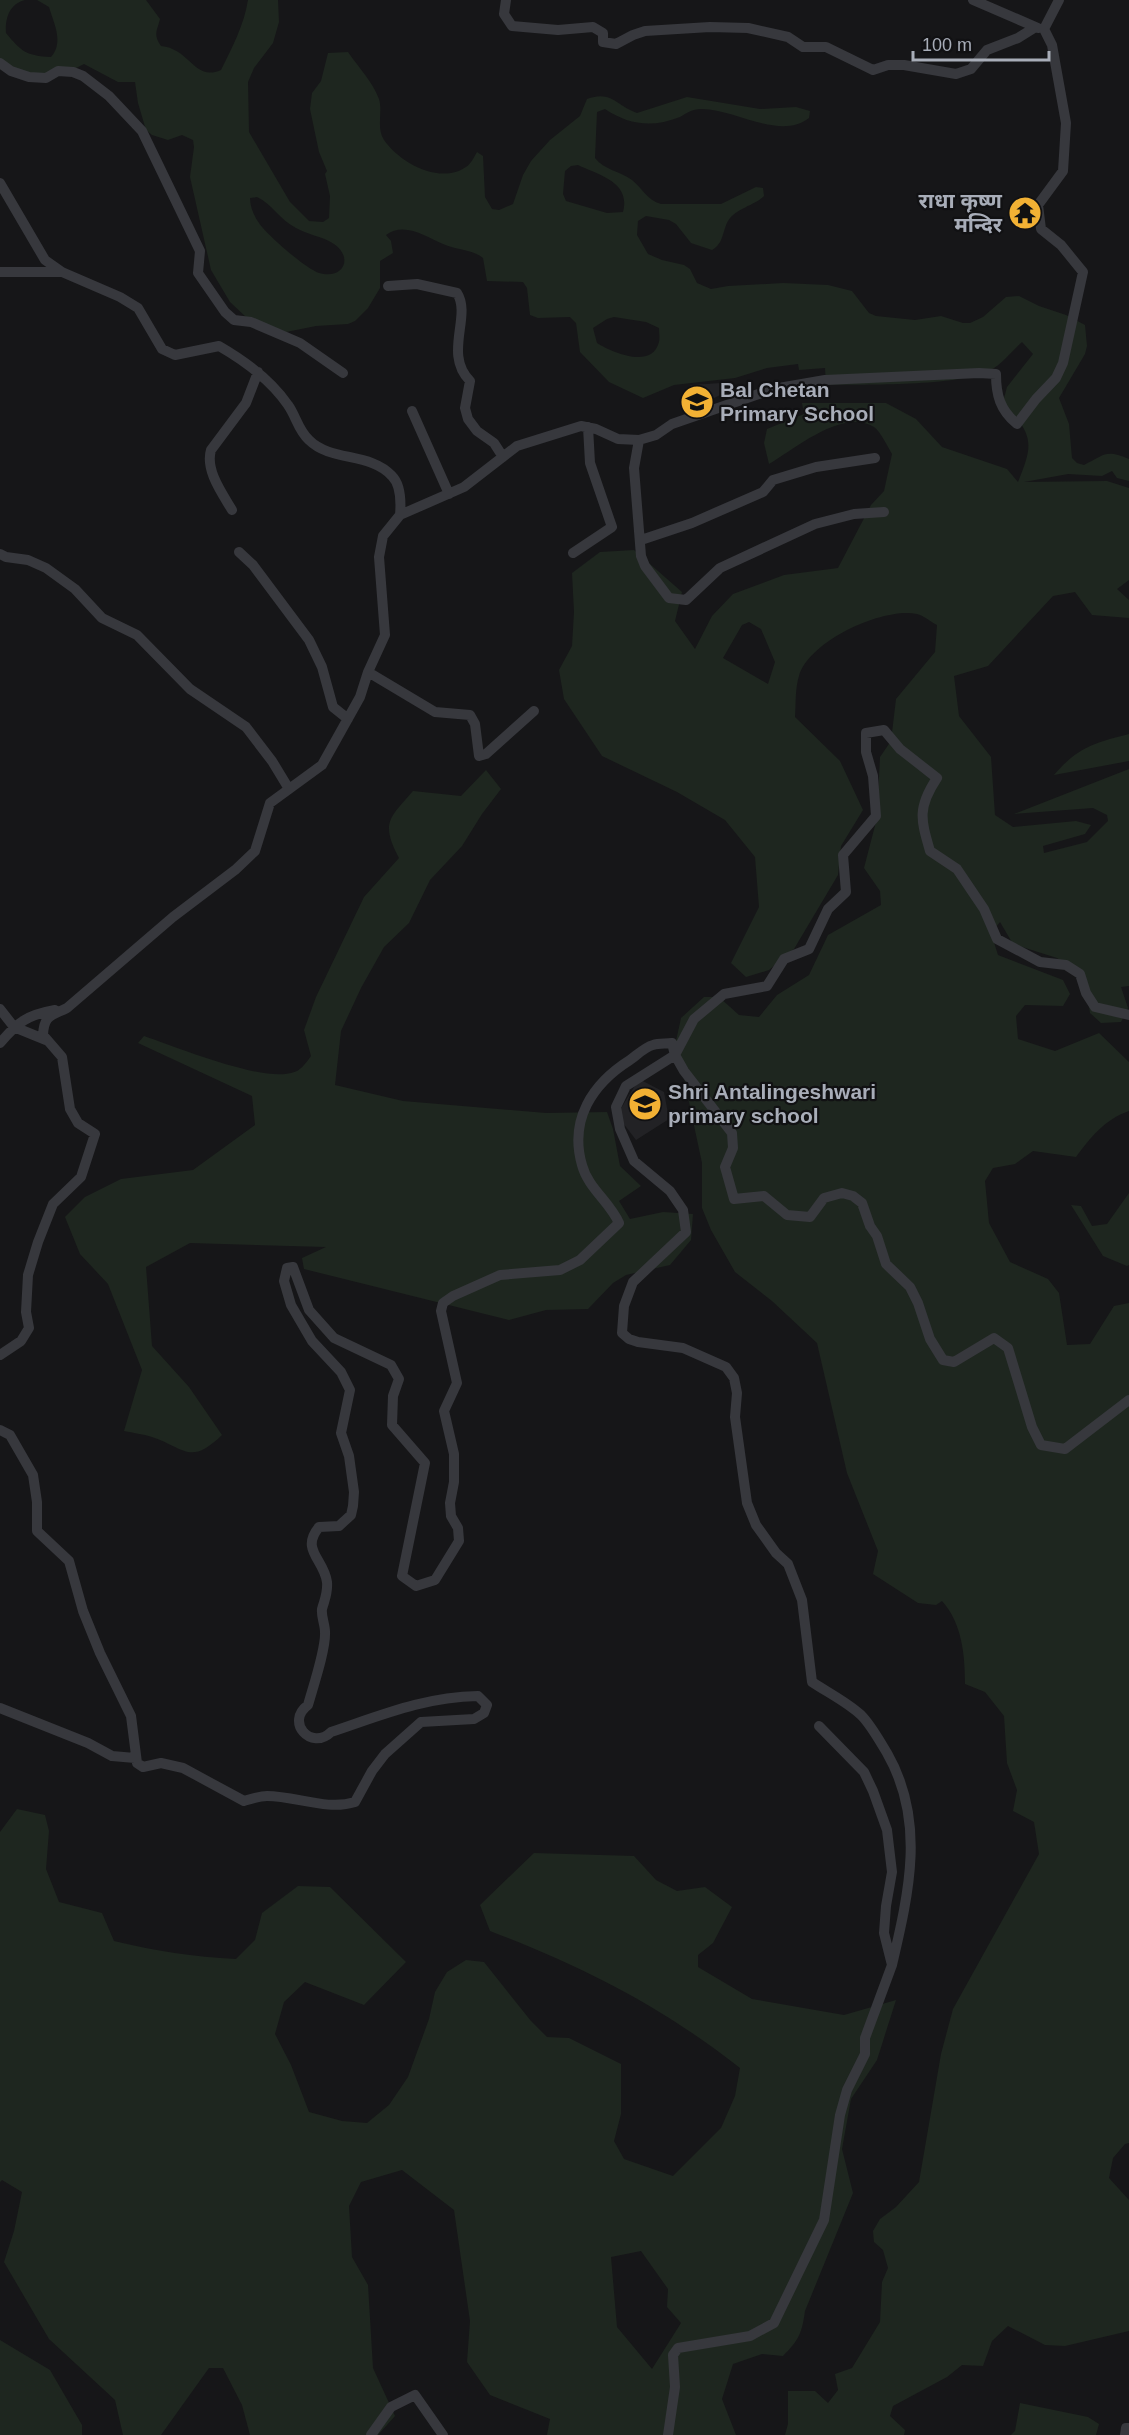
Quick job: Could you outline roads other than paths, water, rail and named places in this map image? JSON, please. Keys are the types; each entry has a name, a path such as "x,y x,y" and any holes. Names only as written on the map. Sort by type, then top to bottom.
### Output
{"street":[{"path":"506,0 504,14 512,26 558,30 593,27 603,33 603,42 615,44 645,31 710,27 748,28 788,37 803,47 826,47 873,70 888,65 904,65 956,74 971,69 987,50 1039,28 1059,0"},
{"path":"0,1355 21,1341 29,1328 26,1312 28,1275 38,1242 53,1204 81,1177 95,1134 78,1123 70,1109 62,1057 43,1035 47,1017 67,1008 172,916 235,870 255,851 270,803 322,765 360,697 368,672 385,635 379,557 383,536 400,515 464,487 517,446 580,426 596,429 618,439 639,440 656,435 672,424 773,389 825,380 979,373 996,374 996,394 1006,415 1017,424 1056,378 1063,363 1083,272 1061,245 1041,229 1038,206 1063,171 1066,123 1052,45 1039,28 973,0"},
{"path":"0,63 11,71 29,77 46,78 58,71 73,72 109,96 142,131 200,251 198,273 225,312 234,320 251,322 300,343 343,373"},
{"path":"0,183 45,260 62,272 120,297 138,308 162,349 175,355 219,346 258,372 287,403 298,427 310,441 330,453 366,461 389,473 395,479 399,491 400,515"},
{"path":"0,272 62,272"},
{"path":"388,286 417,284 457,293 461,307 459,363 461,372 470,381 465,408 468,419 477,431 494,443 503,457"},
{"path":"232,510 220,491 209,465 209,457 211,450 246,403 258,372"},
{"path":"412,411 449,494"},
{"path":"573,553 612,526 590,464 588,428"},
{"path":"639,440 634,468 634,494 641,540 640,556 669,598 686,600 720,568 815,524 854,514 884,512"},
{"path":"641,540 692,523 763,492 773,480 816,467 875,458"},
{"path":"239,552 254,565 309,640 322,667 333,707 348,719"},
{"path":"0,554 28,560 46,568 75,589 102,618 137,635 190,689 246,727 272,761 289,789"},
{"path":"368,672 435,712 470,715 475,724 479,756 486,754 534,711"},
{"path":"668,2435 675,2387 673,2355 678,2348 750,2336 765,2330 774,2323 824,2220 842,2106 847,2090 865,2054 865,2038 892,1965 907,1896 911,1831 899,1774 879,1739 861,1715 812,1682 802,1600 788,1564 776,1553 756,1525 747,1503 735,1417 737,1393 734,1378 726,1367 684,1348 639,1342 629,1339 622,1333 624,1306 633,1282 686,1232 682,1210 670,1191 634,1161 620,1129 616,1107 626,1086 675,1055 694,1019 724,994 767,986 784,959 809,949 828,909 846,892 843,855 876,816 873,776 866,752 866,733 884,730 900,749 937,778 928,791 921,820 930,851 957,869 984,909 997,939 1040,962 1066,965 1080,974 1086,993 1095,1007 1129,1015"},
{"path":"0,1043 14,1027 34,1013 67,1008"},
{"path":"0,1009 14,1027 46,1040"},
{"path":"0,1430 10,1435 33,1475 37,1502 37,1531 69,1561 83,1611 100,1653 131,1716 137,1763 143,1767 161,1763 183,1768 244,1801 265,1796 345,1805 355,1802 372,1771 385,1754 421,1722 474,1719 484,1713 487,1705 478,1696 450,1696 412,1704 331,1732 321,1738 310,1738 301,1730 298,1719 303,1708 308,1705 318,1670 325,1631 322,1609 328,1593 326,1575 310,1545 312,1535 319,1527 339,1526 351,1515 354,1492 349,1456 341,1433 350,1390 340,1372 312,1341 291,1305 284,1275 287,1268 293,1267 309,1310 334,1338 391,1365 396,1371 399,1379 393,1396 392,1425 425,1463 402,1576 416,1586 435,1580 459,1541 458,1528 452,1516 450,1503 454,1482 454,1454 444,1411 457,1383 441,1311 443,1303 453,1296 500,1275 560,1270 580,1260 619,1223 614,1210 594,1187 583,1168 578,1148 581,1118 591,1095 628,1060 652,1045 672,1043 675,1055 684,1071 732,1133 733,1148 724,1167 734,1198 764,1196 787,1215 810,1218 824,1198 842,1193 853,1196 862,1203 870,1226 877,1236 885,1264 910,1287 930,1339 943,1360 954,1362 994,1338 1008,1348 1032,1427 1041,1445 1065,1449 1129,1400"},
{"path":"0,1708 88,1743 112,1756 135,1758"},
{"path":"819,1726 864,1772 887,1830 892,1872 884,1933 892,1965"},
{"path":"371,2435 391,2407 415,2395 443,2435"},
{"path":"1125,2435 1126,2428 1129,2428"}],"place":[{"name":"राधा कृष्ण मन्दिर","path":"1025,213"},
{"name":"Bal Chetan Primary School","path":"697,402"},
{"name":"Shri Antalingeshwari primary school","path":"645,1104"}]}
